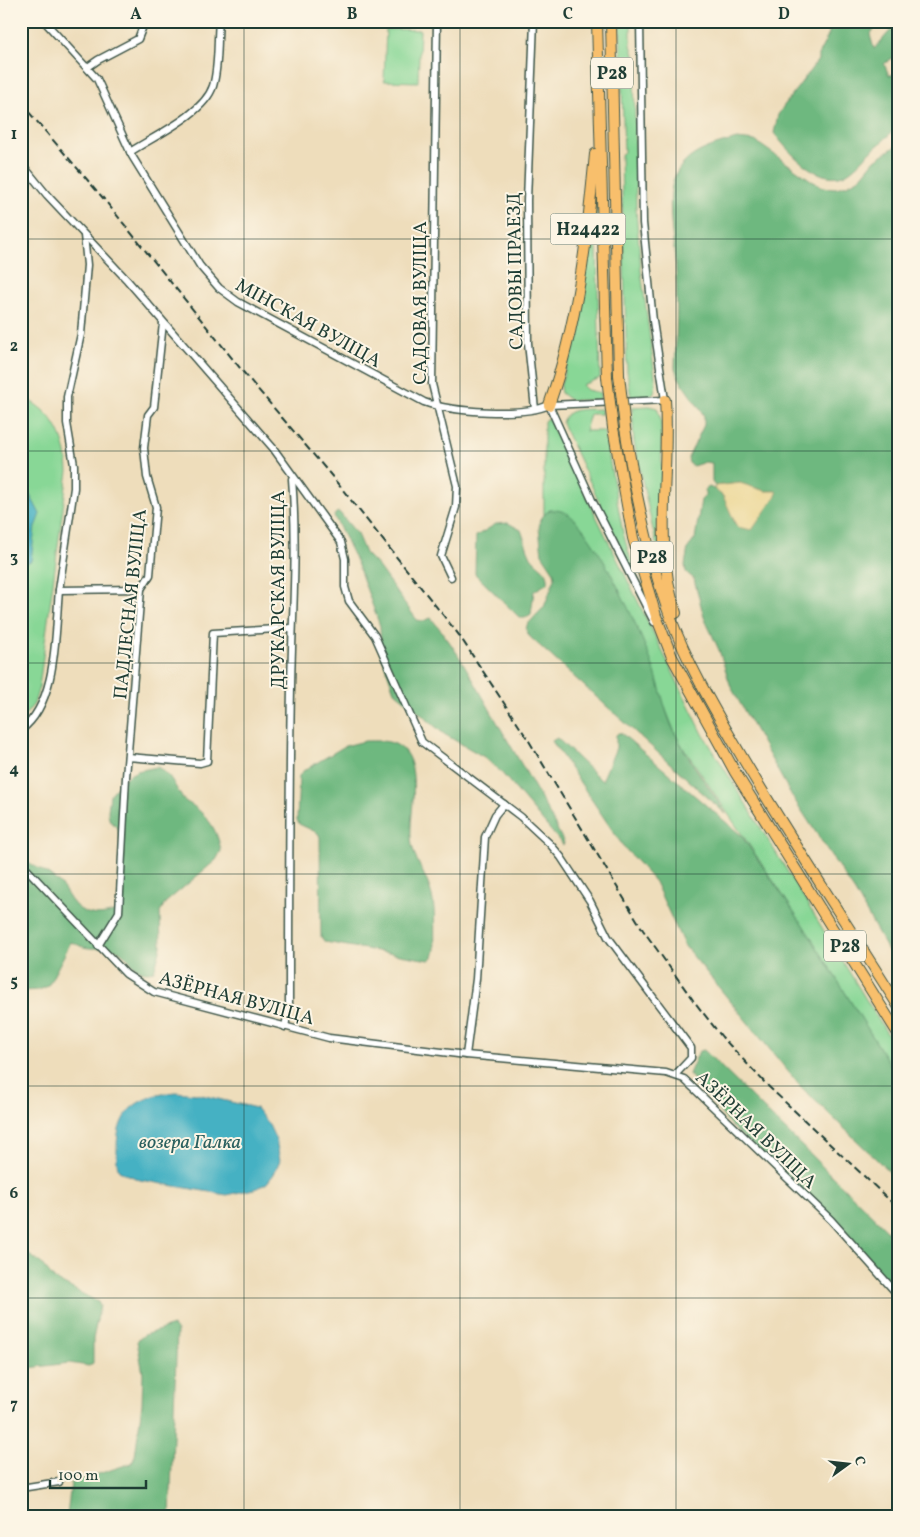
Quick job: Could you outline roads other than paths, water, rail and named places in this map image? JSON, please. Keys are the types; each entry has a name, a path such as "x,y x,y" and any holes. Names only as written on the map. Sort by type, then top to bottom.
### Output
{"highway":[{"name":"Р28","path":"597,21 598,116 607,377 613,428 633,538 656,616 672,657 735,772 899,1034"},
{"name":"Р28","path":"611,21 619,375 625,428 642,519 659,584 678,638 699,680 759,786 899,1007"},
{"name":"Н24422","path":"549,405 569,341 581,282 598,116"},
{"name":"Н24422","path":"665,400 666,450 663,525 668,579 674,606 699,680"}],"street":[{"name":"МІНСКАЯ ВУЛІЦА","path":"44,21 88,67 106,94 130,152 143,176 200,266 219,288 238,302 398,389 438,407 487,411 536,410 549,405 665,400"},
{"path":"88,67 138,39 145,21"},
{"path":"130,152 194,112 208,96 213,86 215,74 219,21"},
{"name":"САДОВАЯ ВУЛІЦА","path":"437,21 432,384 457,486 456,507 441,556 451,577"},
{"name":"САДОВЫ ПРАЕЗД","path":"534,21 527,200 528,343 536,410"},
{"name":"Н24422","path":"640,21 643,223 653,321 665,400"},
{"path":"21,164 26,187 25,196 21,202"},
{"name":"ДРУКАРСКАЯ ВУЛІЦА","path":"21,164 273,448 292,478 295,509 292,628 289,1006 285,1027"},
{"path":"21,730 32,723 38,712 49,680 59,590 74,488 74,465 67,422 67,396 81,334 87,265 84,235"},
{"name":"ПАДЛЕСНАЯ ВУЛІЦА","path":"98,946 119,912 128,757 141,589 150,575 156,507 147,477 144,448 148,415 154,408 163,323"},
{"path":"549,405 592,500 672,657"},
{"path":"292,478 341,542 345,559 345,587 349,602 376,636 422,742 536,830 561,857 590,902 608,937 691,1048 691,1058 675,1075"},
{"path":"59,590 141,589"},
{"path":"128,757 200,763 207,761 212,633 292,628"},
{"path":"466,1056 476,969 485,837 495,815 504,804"},
{"name":"АЗЁРНАЯ ВУЛІЦА","path":"21,863 66,908 98,946 126,974 154,992 329,1038 466,1056 675,1075 691,1085 733,1128 830,1220 899,1296"},
{"path":"21,1488 59,1482"}],"water":[{"path":"21,478 40,514 35,527 31,561 21,565 23,544 21,537"},
{"name":"возера Галка","path":"176,1092 197,1094 256,1108 269,1125 276,1140 280,1160 274,1174 267,1183 258,1188 227,1195 140,1180 119,1171 117,1165 118,1134 126,1114 133,1106 142,1101"}],"railway":[{"path":"21,103 103,198 244,373 330,474 459,635 529,741 643,930 722,1037 768,1086 899,1209"}]}
